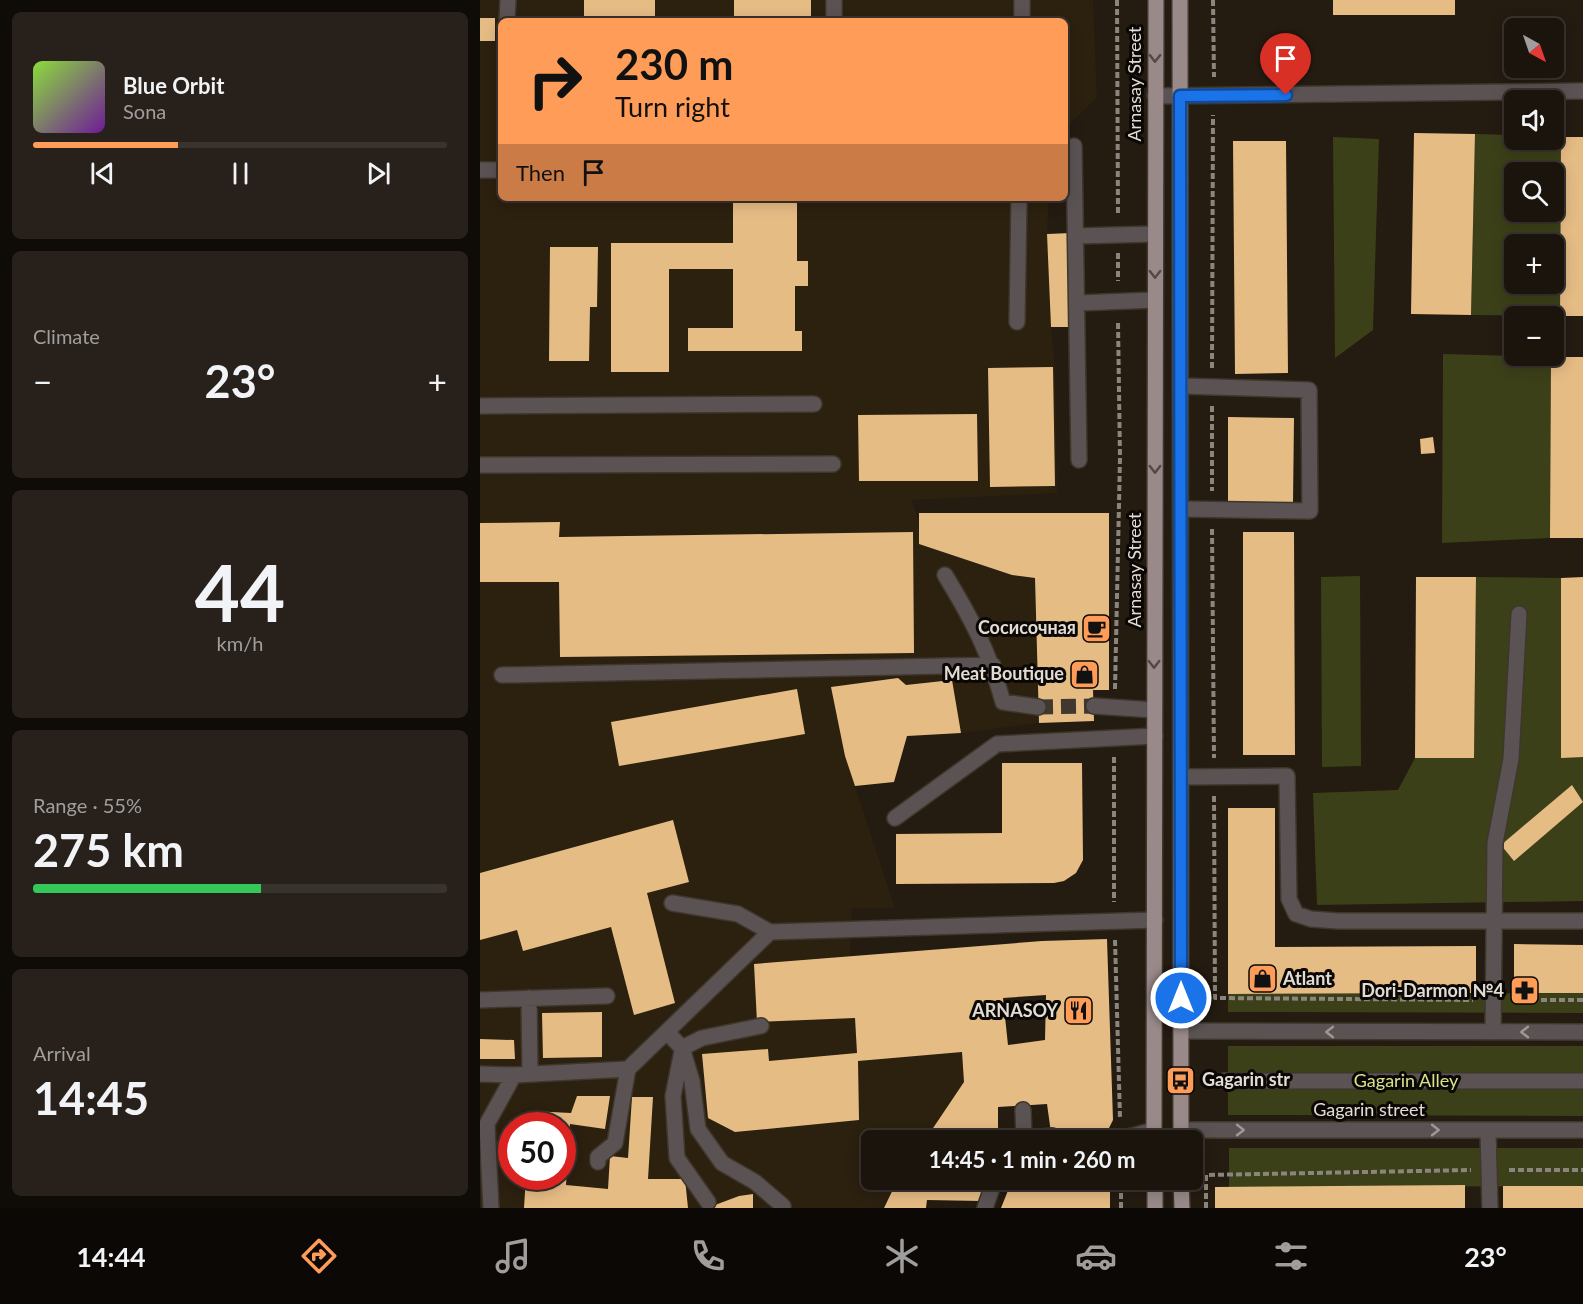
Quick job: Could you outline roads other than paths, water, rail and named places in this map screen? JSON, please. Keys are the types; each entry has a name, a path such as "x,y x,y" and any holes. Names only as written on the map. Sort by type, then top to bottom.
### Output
{"main road":[{"name":"Arnasay Street","path":"1154,1130 1156,0"},
{"path":"1180,0 1181,1130"},
{"path":"1155,1031 1181,1031"},
{"path":"1155,1190 1155,1208"},
{"path":"1182,1190 1182,1208"}],"street":[{"path":"507,18 508,0"},
{"path":"834,0 834,18"},
{"path":"1022,0 1022,18"},
{"path":"1155,96 1583,91"},
{"path":"1074,146 1079,460"},
{"path":"480,170 498,170"},
{"path":"1017,322 1019,201"},
{"path":"1076,236 1155,234"},
{"path":"1078,303 1155,300"},
{"path":"1181,386 1310,390 1310,511 1181,509"},
{"path":"480,406 814,404"},
{"path":"480,465 832,464"},
{"path":"945,574 976,626 993,665 1003,702 1038,707"},
{"path":"1492,1032 1495,843 1511,759 1519,614"},
{"path":"502,675 993,665"},
{"path":"1094,706 1154,710"},
{"path":"894,818 997,744 1155,736"},
{"path":"1181,777 1287,776 1289,899 1296,914 1311,919 1338,921 1583,921"},
{"path":"672,903 738,914 770,932 1155,920"},
{"path":"598,1162 598,1156 615,1143 628,1069 770,932"},
{"path":"480,1000 607,996"},
{"path":"529,999 530,1074"},
{"path":"682,1048 702,1038 761,1026"},
{"path":"1181,1031 1583,1032"},
{"path":"667,1032 682,1048 692,1081 698,1129 722,1163 755,1182 783,1206"},
{"path":"682,1048 673,1096 677,1158 708,1202"},
{"path":"480,1074 514,1075 628,1069"},
{"path":"491,1208 488,1124 514,1075"},
{"path":"1223,1080 1583,1081"},
{"path":"1023,1110 1024,1130"},
{"path":"1488,1130 1490,1208"},
{"name":"Gagarin street","path":"1203,1135 1583,1130"},
{"path":"985,1208 991,1190"}],"tunnel":[{"path":"1038,707 1094,706"}],"place":[{"name":"Сосисочная","path":"1097,628"},
{"name":"Meat Boutique","path":"1085,674"},
{"name":"Atlant","path":"1262,979"},
{"name":"Dori-Darmon №4","path":"1525,991"},
{"name":"ARNASOY","path":"1079,1011"},
{"name":"Gagarin str","path":"1181,1080"}],"park label":[{"name":"Gagarin Alley","path":"1406,1081"}]}
